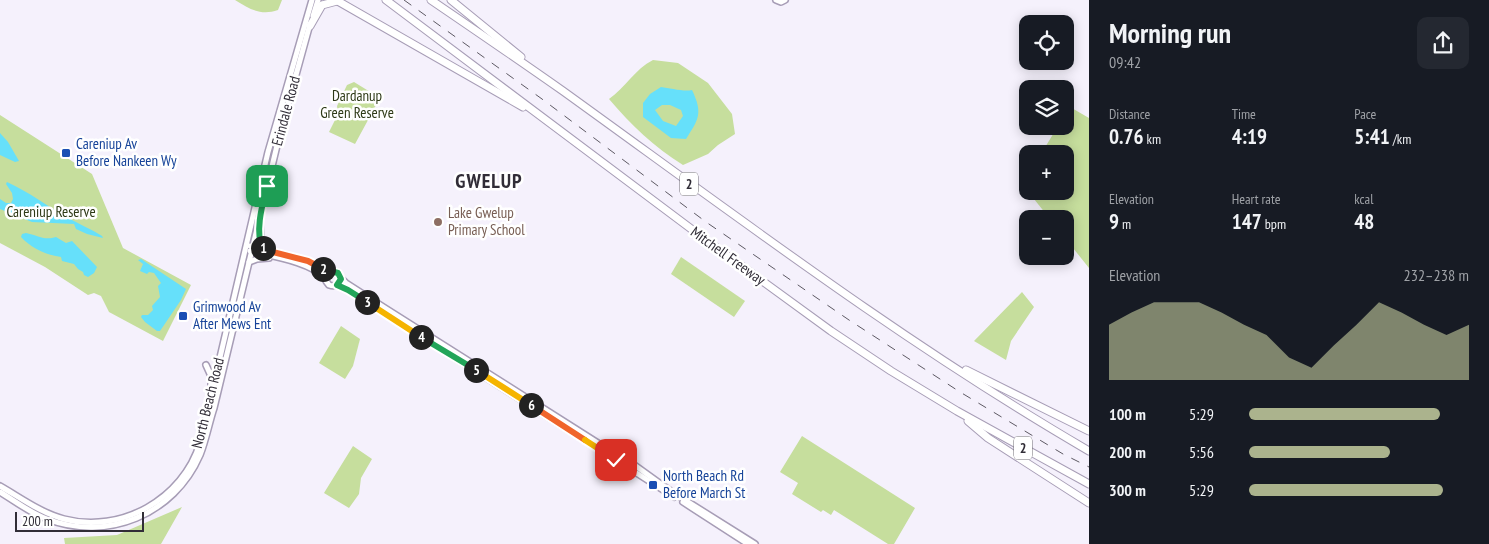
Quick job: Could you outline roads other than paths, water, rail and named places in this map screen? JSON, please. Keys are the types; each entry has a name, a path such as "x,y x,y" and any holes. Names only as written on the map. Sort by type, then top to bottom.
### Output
{"highway":[{"path":"310,26 322,5 336,0 547,120"},
{"name":"Mitchell Freeway","path":"386,0 702,237 788,300 891,371 957,411 1089,484"},
{"name":"2","path":"431,0 562,91 725,209 939,357 1089,450"},
{"path":"451,0 562,91"},
{"path":"939,357 1089,431"},
{"path":"957,411 988,438 1089,503"}],"main road":[{"name":"Erindale Road","path":"245,247 268,152 312,0"},
{"name":"Erindale Road","path":"252,249 280,133 318,0"},
{"path":"776,0 782,2 785,0"},
{"path":"260,216 260,238 265,250"},
{"path":"245,247 311,268 326,278 329,285 337,285 348,290 616,460 618,465 624,465 748,544"},
{"name":"North Beach Road","path":"0,486 42,511 72,521 100,522 134,515 161,499 185,474 198,448 245,247"},
{"path":"252,249 265,250 308,261 338,273 346,283 612,452 621,455 669,490 755,544"},
{"name":"North Beach Road","path":"0,492 46,519 76,527 97,528 126,522 145,515 169,499 190,474 203,447 224,369 252,249"},
{"path":"248,262 257,259 277,258"},
{"path":"326,278 332,271"},
{"path":"337,285 340,282 340,277"},
{"path":"206,365 211,376 212,390"},
{"path":"616,460 621,455"},
{"path":"624,465 626,459"}],"water":[{"path":"661,87 692,90 698,105 698,116 686,139 671,138 643,117 643,103 650,94","holes":["662,105 670,105 681,110 683,116 676,126 663,121 655,110"]},
{"path":"0,133 8,142 19,161 15,162 0,155"},
{"path":"7,182 68,218 98,233 103,238 76,229 74,224 32,222 0,209 0,199 6,203 11,203 13,199 12,193 6,184"},
{"path":"26,233 44,238 56,237 66,243 72,241 97,267 94,273 88,277 74,264 62,261 61,257 44,253 34,248 21,237 22,234"},
{"path":"141,259 186,289 181,300 160,331 157,331 141,317 142,315 148,315 153,310 152,306 160,297 158,286 161,283 154,273 149,272 147,274 140,271 143,264 138,260"}],"railway":[{"path":"404,0 542,99 706,222 849,320 960,392 1063,454 1089,467"}],"place":[{"name":"Careniup Av Before Nankeen Wy","path":"66,153"},
{"name":"Lake Gwelup Primary School","path":"438,222"},
{"name":"Grimwood Av After Mews Ent","path":"183,316"},
{"name":"North Beach Rd Before March St","path":"653,485"}],"district":[{"name":"GWELUP","path":"489,181"}],"park label":[{"name":"Dardanup Green Reserve","path":"357,104"},
{"name":"Careniup Reserve","path":"51,212"}]}
